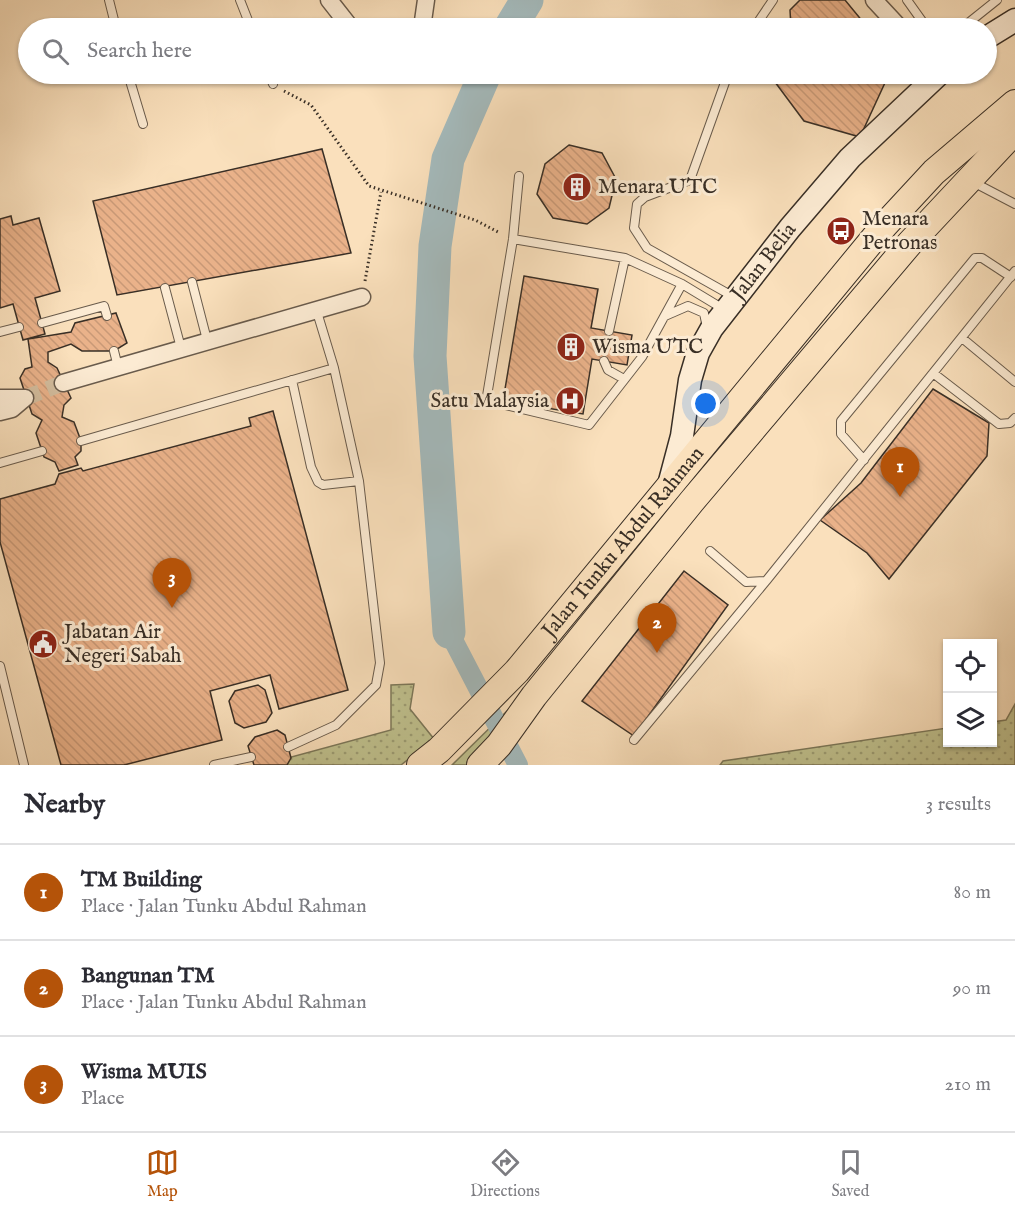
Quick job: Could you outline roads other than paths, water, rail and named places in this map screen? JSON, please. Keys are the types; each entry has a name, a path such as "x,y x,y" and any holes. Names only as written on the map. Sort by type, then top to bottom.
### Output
{"main road":[{"name":"Jalan Tunku Abdul Rahman","path":"429,757 517,671 665,495 884,226 934,172 1015,103"},
{"name":"Jalan Tunku Abdul Rahman","path":"480,765 494,755 534,696 699,492 910,243 1015,131"}],"street":[{"path":"329,0 343,18"},
{"path":"423,18 426,0"},
{"path":"874,0 891,18"},
{"path":"997,32 1015,20"},
{"name":"Jalan Belia","path":"665,495 678,457 690,380 698,353 706,338 790,228 850,158 928,84"},
{"path":"63,383 116,359 181,348 317,312 362,297"},
{"path":"0,398 25,398 12,409 0,412"}],"lane":[{"path":"109,0 114,18"},
{"path":"240,0 247,18"},
{"path":"761,18 773,0"},
{"path":"907,0 917,18"},
{"path":"975,18 998,0"},
{"path":"132,84 143,124"},
{"path":"724,84 690,180 645,197 638,204 634,216 634,228 647,248 730,304"},
{"path":"519,176 513,239 487,396 489,401 589,425 642,357 682,284"},
{"path":"968,179 1014,203"},
{"path":"513,239 625,258 730,304"},
{"path":"609,331 625,258"},
{"path":"634,740 766,581 864,460 1013,274 989,261 975,258 841,421 841,434 864,460"},
{"path":"192,282 207,340"},
{"path":"165,288 181,348"},
{"path":"42,323 104,306 107,316"},
{"path":"664,317 681,307 697,308 704,313 706,338"},
{"path":"288,747 336,724 376,685 380,663 359,481 334,368 317,312"},
{"path":"0,332 19,327"},
{"path":"962,338 1015,382"},
{"path":"604,361 608,370 624,380"},
{"path":"81,441 334,368"},
{"path":"933,373 999,424 1010,423 1015,418"},
{"path":"292,380 311,467 318,482 323,485 359,481"},
{"path":"0,463 42,451"},
{"path":"710,552 746,582 766,581"},
{"path":"0,666 24,765"},
{"path":"214,765 251,757"}],"waterway":[{"path":"516,18 527,0"},
{"path":"449,632 430,356 435,246 448,159 481,84"},
{"path":"449,632 518,765"}],"tunnel":[{"path":"25,398 63,383"}],"place":[{"name":"Menara UTC","path":"577,187"},
{"name":"Menara Petronas","path":"841,231"},
{"name":"Wisma UTC","path":"571,347"},
{"name":"Satu Malaysia","path":"570,401"},
{"name":"TM Building","path":"900,497"},
{"name":"Wisma MUIS","path":"172,608"},
{"name":"Jabatan Air Negeri Sabah","path":"43,644"},
{"name":"Bangunan TM","path":"657,653"}]}
